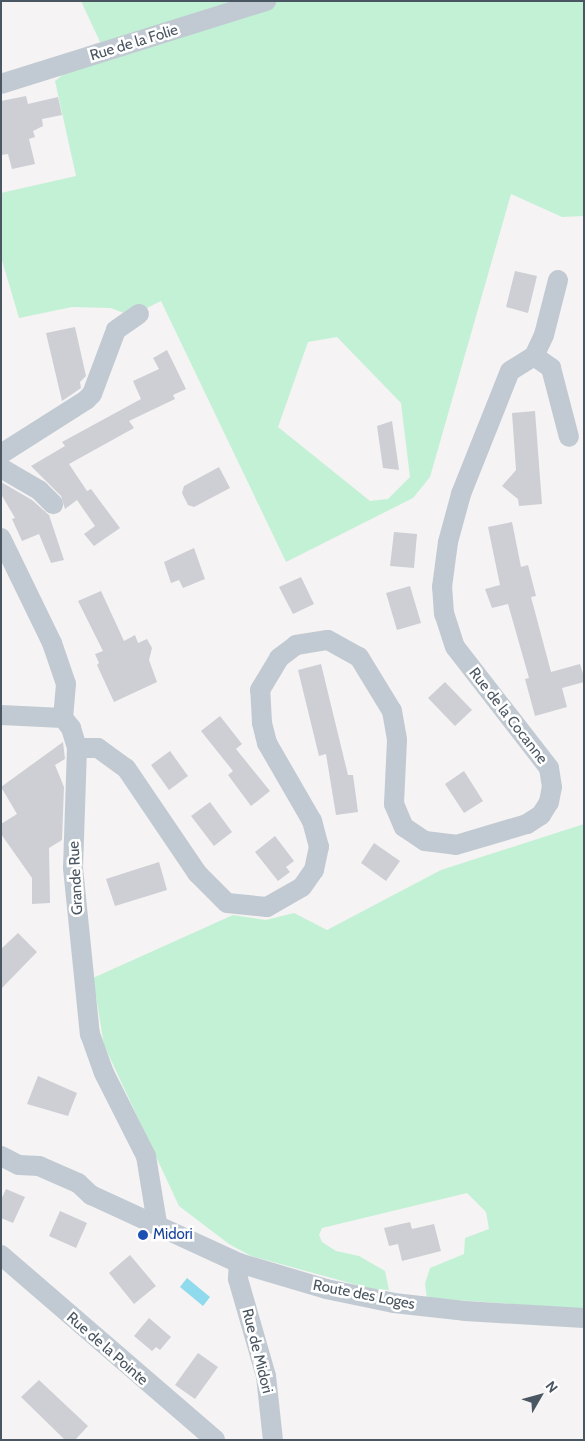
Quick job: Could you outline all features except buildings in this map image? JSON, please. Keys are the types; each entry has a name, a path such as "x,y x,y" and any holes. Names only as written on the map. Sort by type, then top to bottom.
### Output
{"street":[{"name":"Rue de la Folie","path":"1,84 266,1"},
{"path":"558,280 544,335 534,356 551,368 570,437"},
{"path":"1,454 86,400 92,394 116,330 139,314"},
{"name":"Rue de la Cocanne","path":"77,748 98,748 114,757 126,768 197,873 227,903 267,907 302,887 314,870 319,847 312,821 267,743 262,723 260,690 279,658 296,645 328,640 359,657 392,710 397,740 394,804 404,827 425,841 456,845 518,827 541,814 549,802 552,787 549,768 455,646 444,614 442,587 448,542 462,494 510,371 534,356"},
{"path":"1,468 39,490 53,504"},
{"path":"1,538 52,644 66,684 63,718 1,714"},
{"name":"Grande Rue","path":"63,718 71,728 77,748 73,868 90,1034 104,1073 146,1156 156,1223"},
{"name":"Route des Loges","path":"1,1156 19,1165 39,1166 78,1183 91,1195 156,1223 239,1263 326,1289 394,1303 465,1311 584,1318"},
{"name":"Rue de la Pointe","path":"1,1255 215,1440"},
{"name":"Rue de Midori","path":"239,1263 238,1279 266,1376 273,1440"}],"green space":[{"path":"81,1 584,1 584,216 562,217 511,194 430,477 413,498 286,562 161,301 131,316 111,308 72,307 19,318 1,257 1,193 76,176 55,81 101,44","holes":["337,337 401,403 410,477 388,499 370,501 278,427 308,342"]},
{"path":"584,824 584,1309 427,1298 425,1284 430,1268 464,1254 465,1238 489,1229 486,1212 467,1193 322,1228 319,1235 322,1242 336,1251 359,1256 385,1271 389,1290 372,1289 251,1256 229,1244 179,1206 104,1045 93,978 233,915 266,920 294,913 327,930 441,870"}],"water":[{"path":"187,1278 210,1297 203,1306 180,1287"}],"place":[{"name":"Midori","path":"143,1235"}]}
